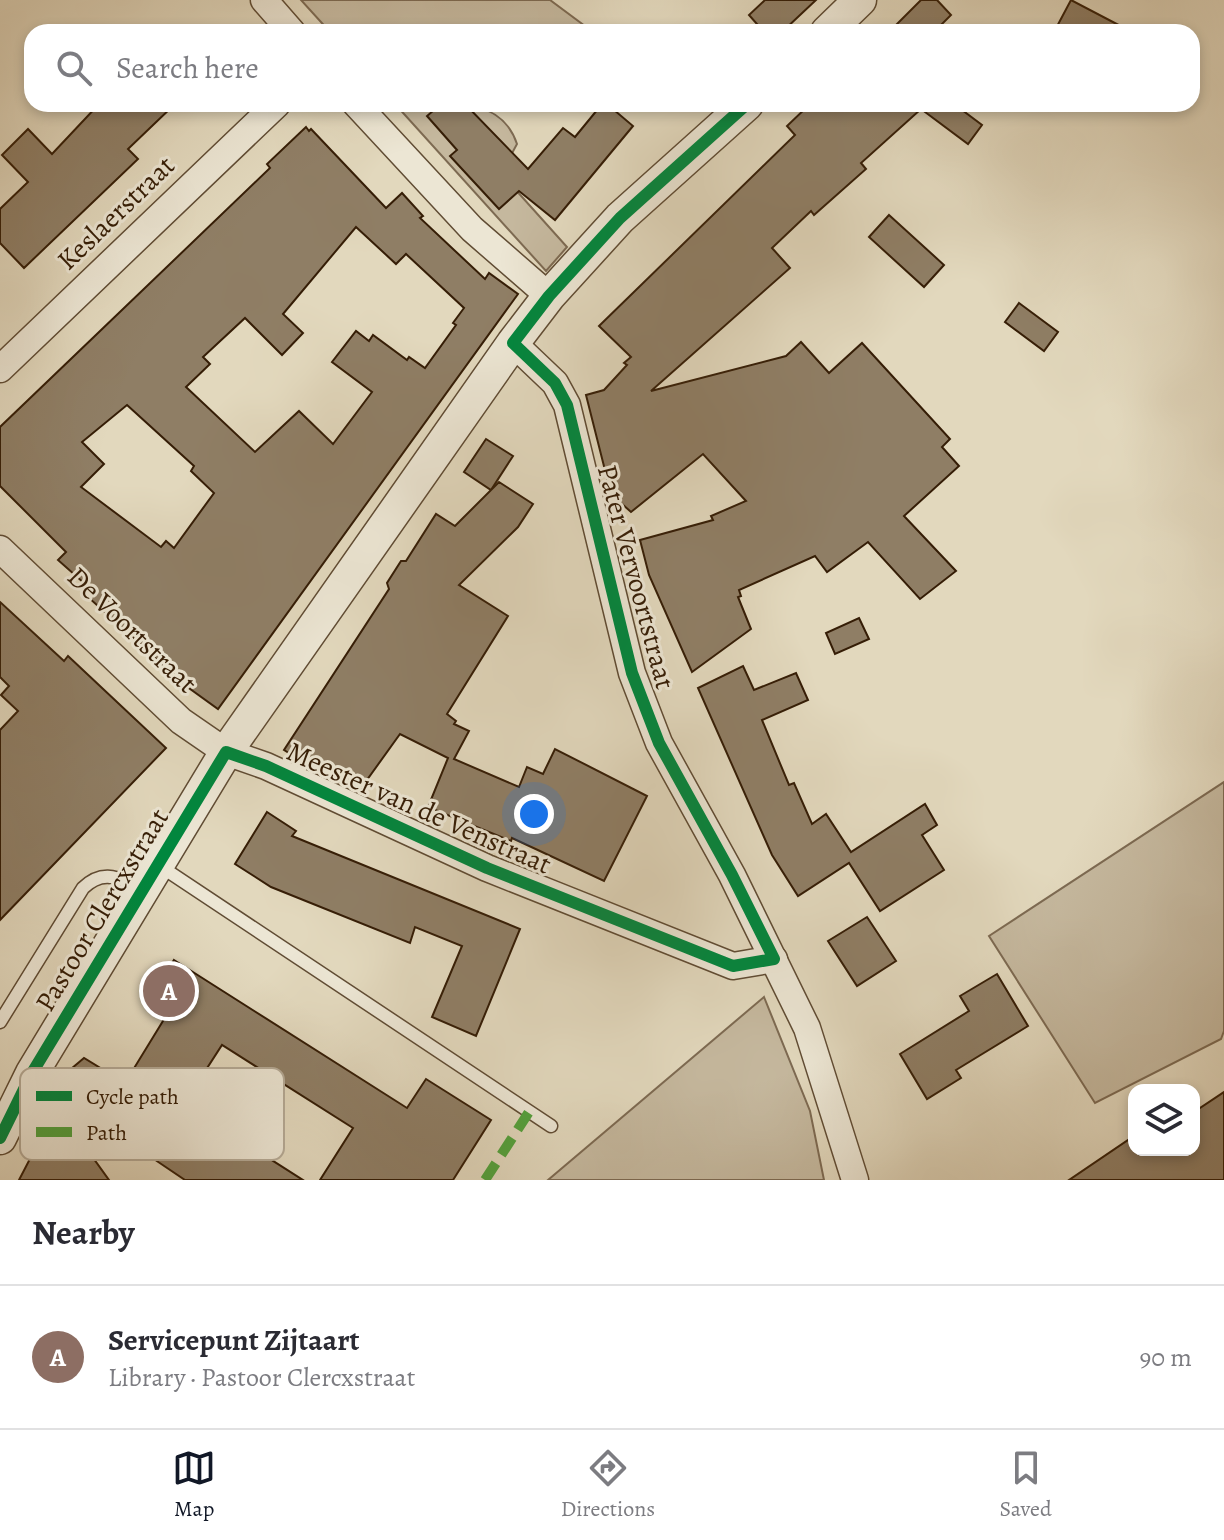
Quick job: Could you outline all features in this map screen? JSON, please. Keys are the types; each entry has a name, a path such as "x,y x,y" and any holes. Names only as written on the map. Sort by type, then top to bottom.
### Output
{"street":[{"path":"264,0 285,24"},
{"path":"835,24 860,0"},
{"name":"Keslaerstraat","path":"0,369 269,112"},
{"path":"363,112 472,229 549,296"},
{"name":"Pastoor Clercxstraat","path":"35,1068 226,752 513,343 549,296 620,218 738,112"},
{"name":"Pater Vervoortstraat","path":"513,343 555,383 567,405 632,673 659,743 732,875 807,1028 855,1180"},
{"name":"De Voortstraat","path":"0,549 181,721 226,752"},
{"name":"Meester van de Venstraat","path":"226,752 266,766 487,868 733,966 774,959"},
{"name":"Pastoor Clercxstraat","path":"0,1138 12,1103 20,1091"}],"lane":[{"path":"0,1022 90,881 108,876 150,876 551,1126"}],"shaded area":[{"path":"301,0 550,0 582,24 323,24"},
{"path":"402,112 490,112 509,127 517,144 510,157 514,188 567,247 546,271"},
{"path":"1224,782 1224,1031 1221,1039 1095,1103 989,936"},
{"path":"764,997 810,1111 824,1180 548,1180"}],"building":[{"path":"765,0 816,0 790,24 757,24 749,15"},
{"path":"921,0 937,0 951,15 942,24 897,24"},
{"path":"1071,0 1117,24 1058,24"},
{"path":"91,112 167,112 128,149 138,159 24,268 0,243 0,209 28,182 2,155 28,129 52,154"},
{"path":"432,112 473,112 528,169 563,128 575,137 595,112 616,112 633,126 555,220 519,191 499,209 450,156 457,150 427,116"},
{"path":"802,112 918,112 861,163 866,169 814,215 811,211 772,248 790,268 651,391 786,356 801,342 829,373 862,343 950,439 942,447 959,466 904,516 956,571 920,599 868,542 827,572 815,556 739,590 741,596 738,597 751,629 692,672 649,575 640,540 713,520 711,516 746,501 703,454 631,512 611,494 586,395 604,390 631,357 599,326 795,135 787,126"},
{"path":"925,112 965,112 982,125 968,144"},
{"path":"306,127 309,131 311,129 386,208 402,193 423,216 420,218 485,279 489,273 518,294 218,709 186,686 88,597 93,591 58,560 66,552 0,486 0,427 270,168 267,164","holes":["356,227 396,264 406,254 464,308 453,323 456,325 425,368 409,357 407,360 373,335 369,341 356,331 332,362 372,392 333,444 299,411 255,452 186,387 210,364 203,357 245,318 282,355 303,333 283,314","127,405 194,466 191,471 214,493 174,548 166,541 161,547 81,487 104,464 82,442"]},
{"path":"889,215 944,265 924,287 869,237"},
{"path":"1019,303 1058,332 1044,351 1005,322"},
{"path":"486,439 513,456 491,490 464,472"},
{"path":"499,482 533,504 518,527 459,585 508,616 447,714 456,721 454,724 469,731 454,759 519,787 527,767 543,774 555,749 647,796 604,881 512,838 511,841 428,807 448,758 400,734 359,791 284,750 389,589 387,583 401,561 406,561 436,514 455,526"},
{"path":"0,602 64,661 68,656 166,748 0,920 0,730 18,711 1,695 9,686 0,677"},
{"path":"859,618 869,639 835,654 826,633"},
{"path":"743,666 754,690 796,673 808,700 762,720 789,785 794,783 812,824 826,814 851,852 925,804 937,825 922,835 944,870 880,911 849,863 798,896 772,855 698,688"},
{"path":"267,812 296,831 292,836 520,929 476,1036 432,1017 462,946 415,927 410,943 271,887 235,864"},
{"path":"867,917 896,961 857,986 828,941"},
{"path":"174,960 407,1108 426,1079 491,1120 453,1180 320,1180 353,1128 284,1084 284,1068 258,1068 222,1045 207,1068 134,1068 174,1003 154,991"},
{"path":"997,974 1028,1026 956,1070 961,1078 927,1099 900,1054 969,1011 960,996"},
{"path":"84,1058 100,1068 72,1068"},
{"path":"1224,1092 1224,1180 1069,1180 1128,1140 1128,1156 1200,1156 1200,1108"},
{"path":"29,1160 95,1160 109,1180 19,1180"},
{"path":"155,1160 272,1160 303,1180 185,1180"}],"marked path":[{"path":"485,1180 529,1112"}],"cycle path":[{"path":"35,1068 226,752 266,766 487,868 733,966 774,959 732,875 659,743 632,673 567,405 555,383 513,343 549,296 620,218 738,112"},
{"path":"0,1138 20,1097"}],"place":[{"name":"Servicepunt Zijtaart","path":"169,991"}]}
